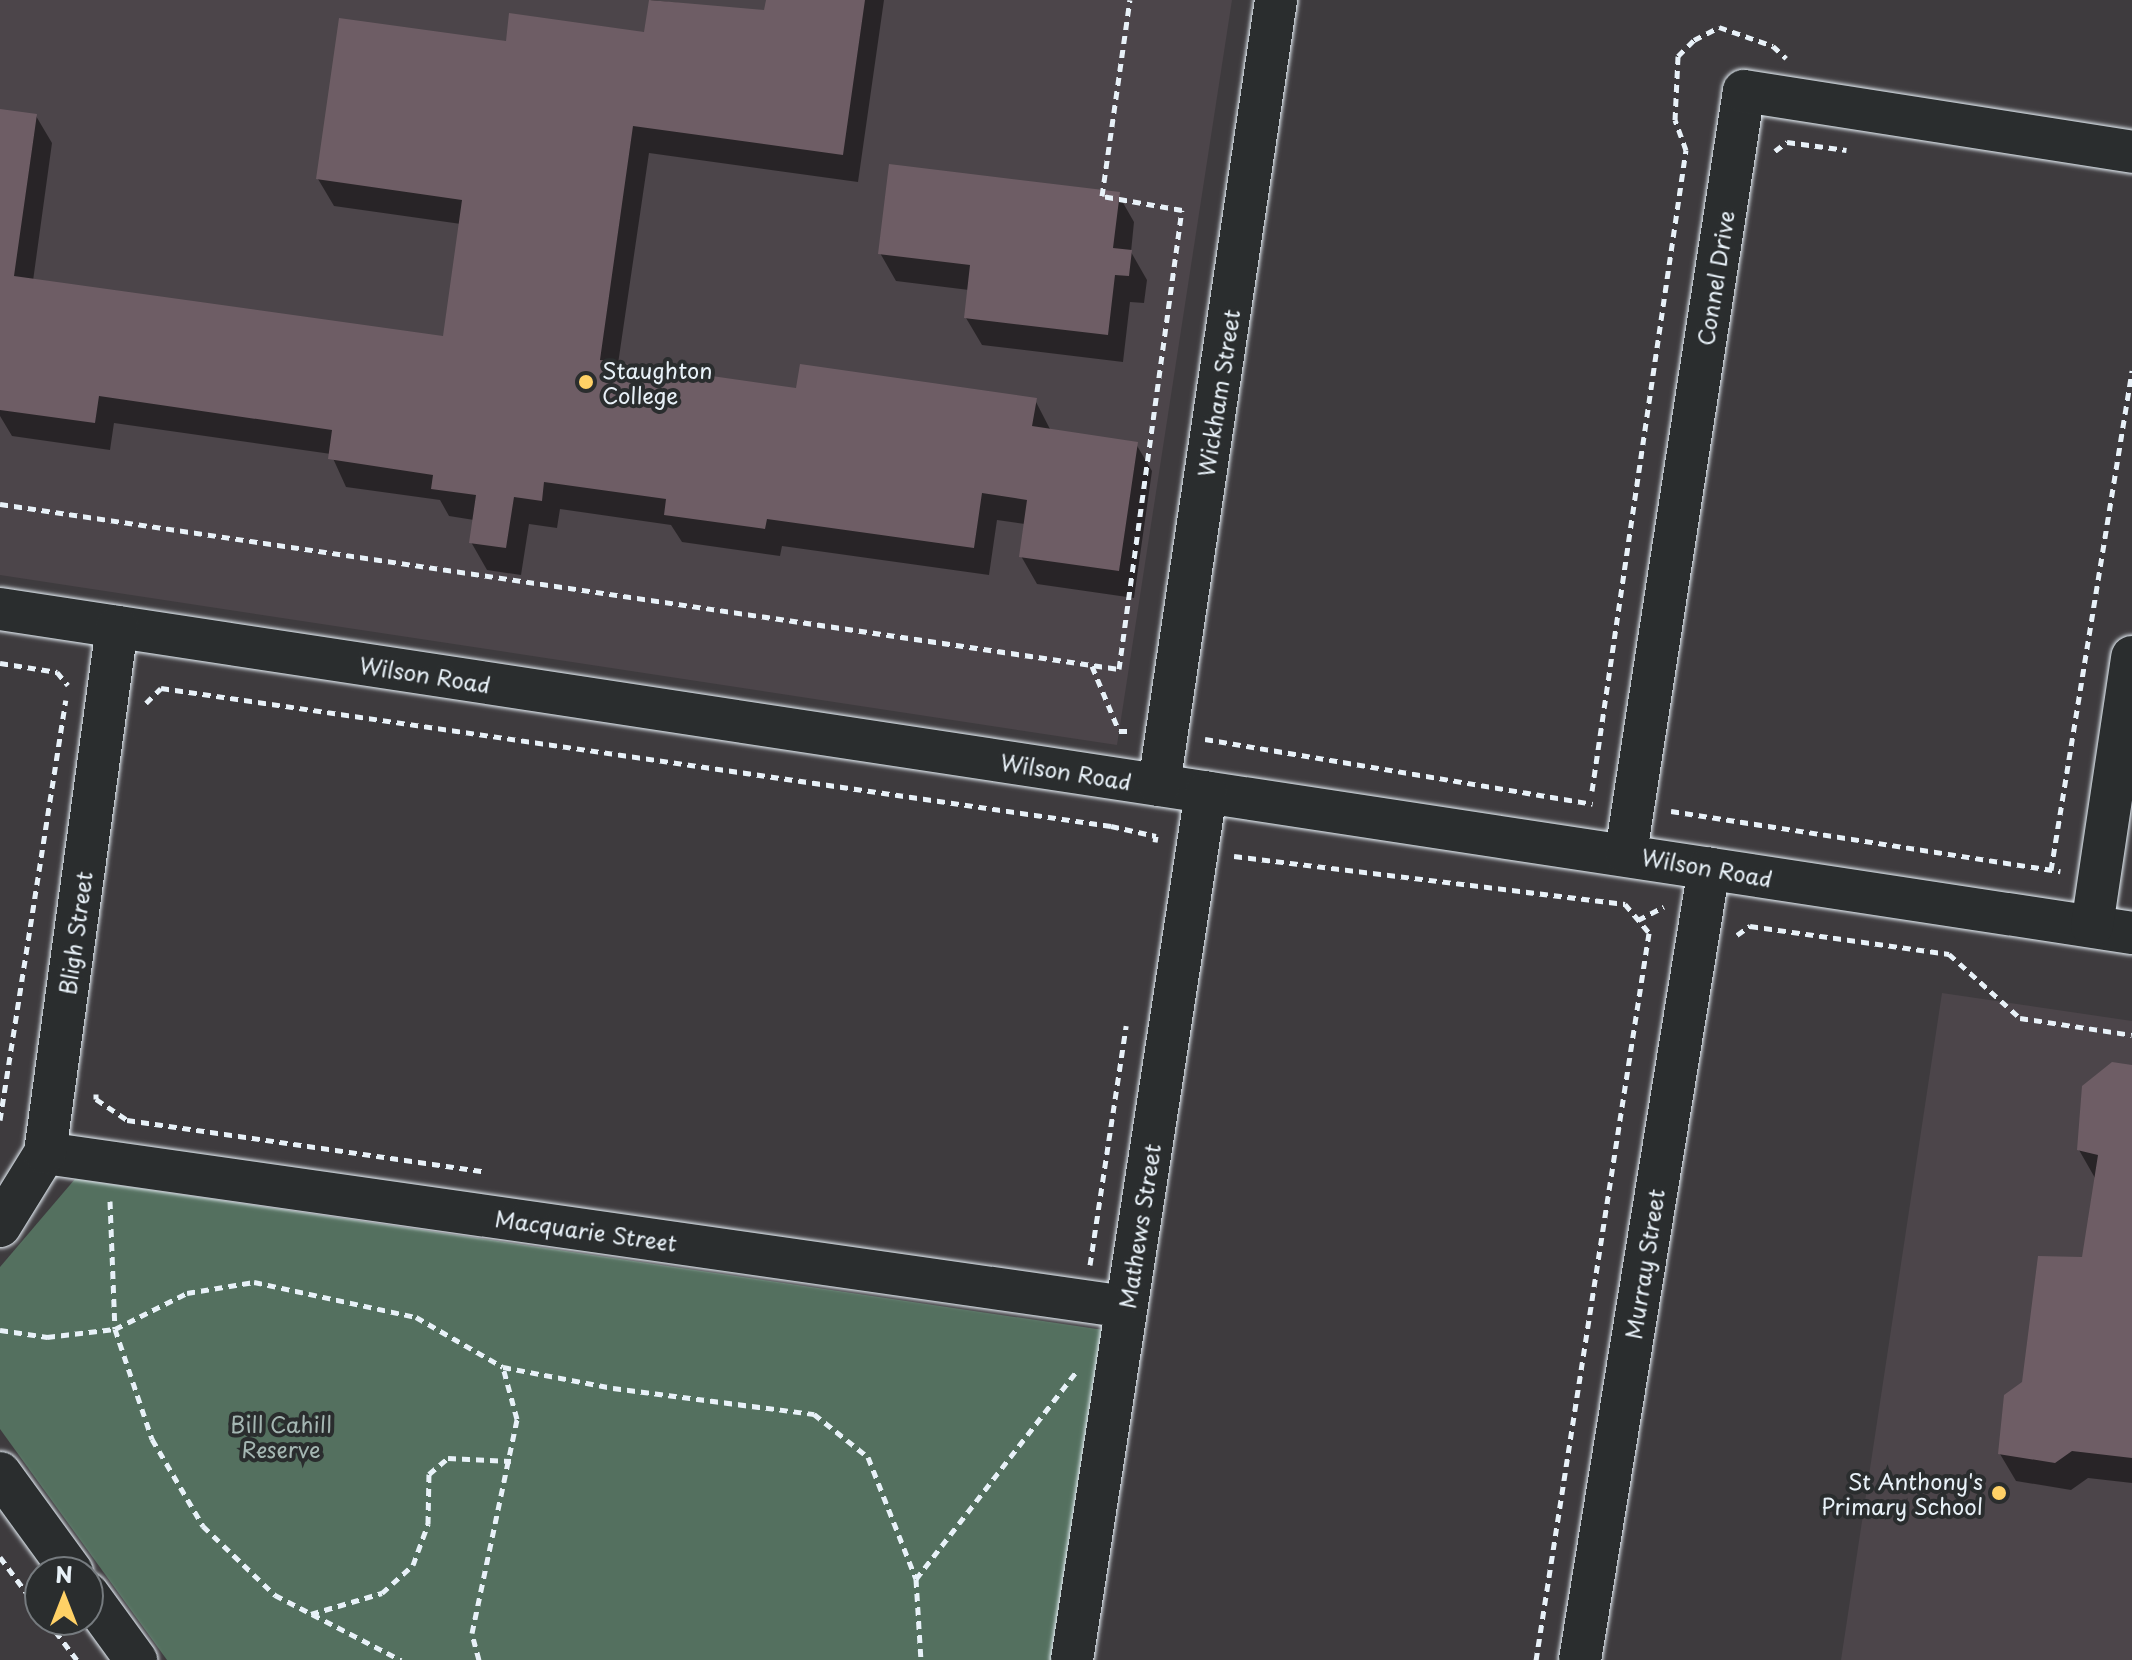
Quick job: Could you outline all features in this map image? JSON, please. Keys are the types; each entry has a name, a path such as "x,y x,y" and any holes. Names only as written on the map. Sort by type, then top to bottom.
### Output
{"street":[{"name":"Wickham Street","path":"1159,785 1276,0"},
{"name":"Connel Drive","path":"1626,853 1744,91 2132,152"},
{"name":"Wilson Road","path":"0,609 1626,853 2112,930"},
{"name":"Bligh Street","path":"0,1226 45,1153 126,700 117,627"},
{"path":"2112,930 2132,657"},
{"name":"Mathews Street","path":"1072,1660 1206,792"},
{"name":"Murray Street","path":"1580,1660 1709,868"},
{"name":"Macquarie Street","path":"45,1153 1126,1307"},
{"path":"0,1473 60,1556"},
{"path":"104,1616 136,1660"}],"path":[{"path":"0,504 1119,669 1182,210 1102,196 1130,0"},
{"path":"1769,155 1787,142 1850,151"},
{"path":"2051,870 2132,371"},
{"path":"0,663 57,672 71,690 61,708 0,1120"},
{"path":"143,720 126,700 161,688 1111,826"},
{"path":"1672,811 1673,796"},
{"path":"1232,855 1625,904 1649,933 1536,1660"},
{"path":"1731,940 1750,926 1949,954 2020,1018 2132,1035"},
{"path":"98,1083 96,1099 127,1120 490,1173"},
{"path":"108,1108 115,1329 152,1439 203,1526 275,1595 401,1660"},
{"path":"1078,1261 1089,1264"},
{"path":"0,1330 47,1337 115,1329 187,1293 254,1282 416,1317 503,1367 613,1388 814,1414 868,1457 916,1579 921,1660"},
{"path":"479,1660 472,1633 511,1461 517,1419 503,1367"},
{"path":"916,1579 1079,1368"},
{"path":"310,1614 382,1593 413,1565 428,1524 429,1474 448,1458 511,1461"},
{"path":"0,1557 24,1589"},
{"path":"59,1636 77,1660"}],"shaded area":[{"name":"Staughton College","path":"0,0 1232,0 1117,745 0,575"},
{"name":"St Anthony's Primary School","path":"1942,993 2132,1021 2132,1660 1841,1660"}],"green space":[{"name":"Bill Cahill Reserve","path":"75,1179 1104,1330 1051,1660 167,1660 104,1573 104,1556 92,1556 0,1429 0,1267"}],"building":[{"path":"649,0 764,10 766,0 865,0 843,155 633,126 600,360 796,388 800,364 1037,398 1032,426 1138,442 1119,571 1019,557 1027,500 982,493 974,548 767,519 765,529 664,515 666,499 544,482 542,501 514,497 506,548 469,543 476,495 431,489 433,475 328,459 332,430 99,396 95,423 0,410 0,109 37,114 14,276 443,336 462,200 316,179 339,18 506,41 509,13 644,32"},
{"path":"889,164 1120,192 1113,248 1132,250 1129,276 1115,275 1108,335 964,318 970,265 878,254"},
{"path":"2112,1062 2132,1065 2132,1458 2072,1451 2055,1463 1998,1454 2004,1395 2022,1382 2038,1256 2082,1257 2098,1155 2077,1150 2082,1086"}],"place":[{"name":"Staughton College","path":"586,382"},
{"name":"St Anthony's Primary School","path":"1999,1493"}]}
